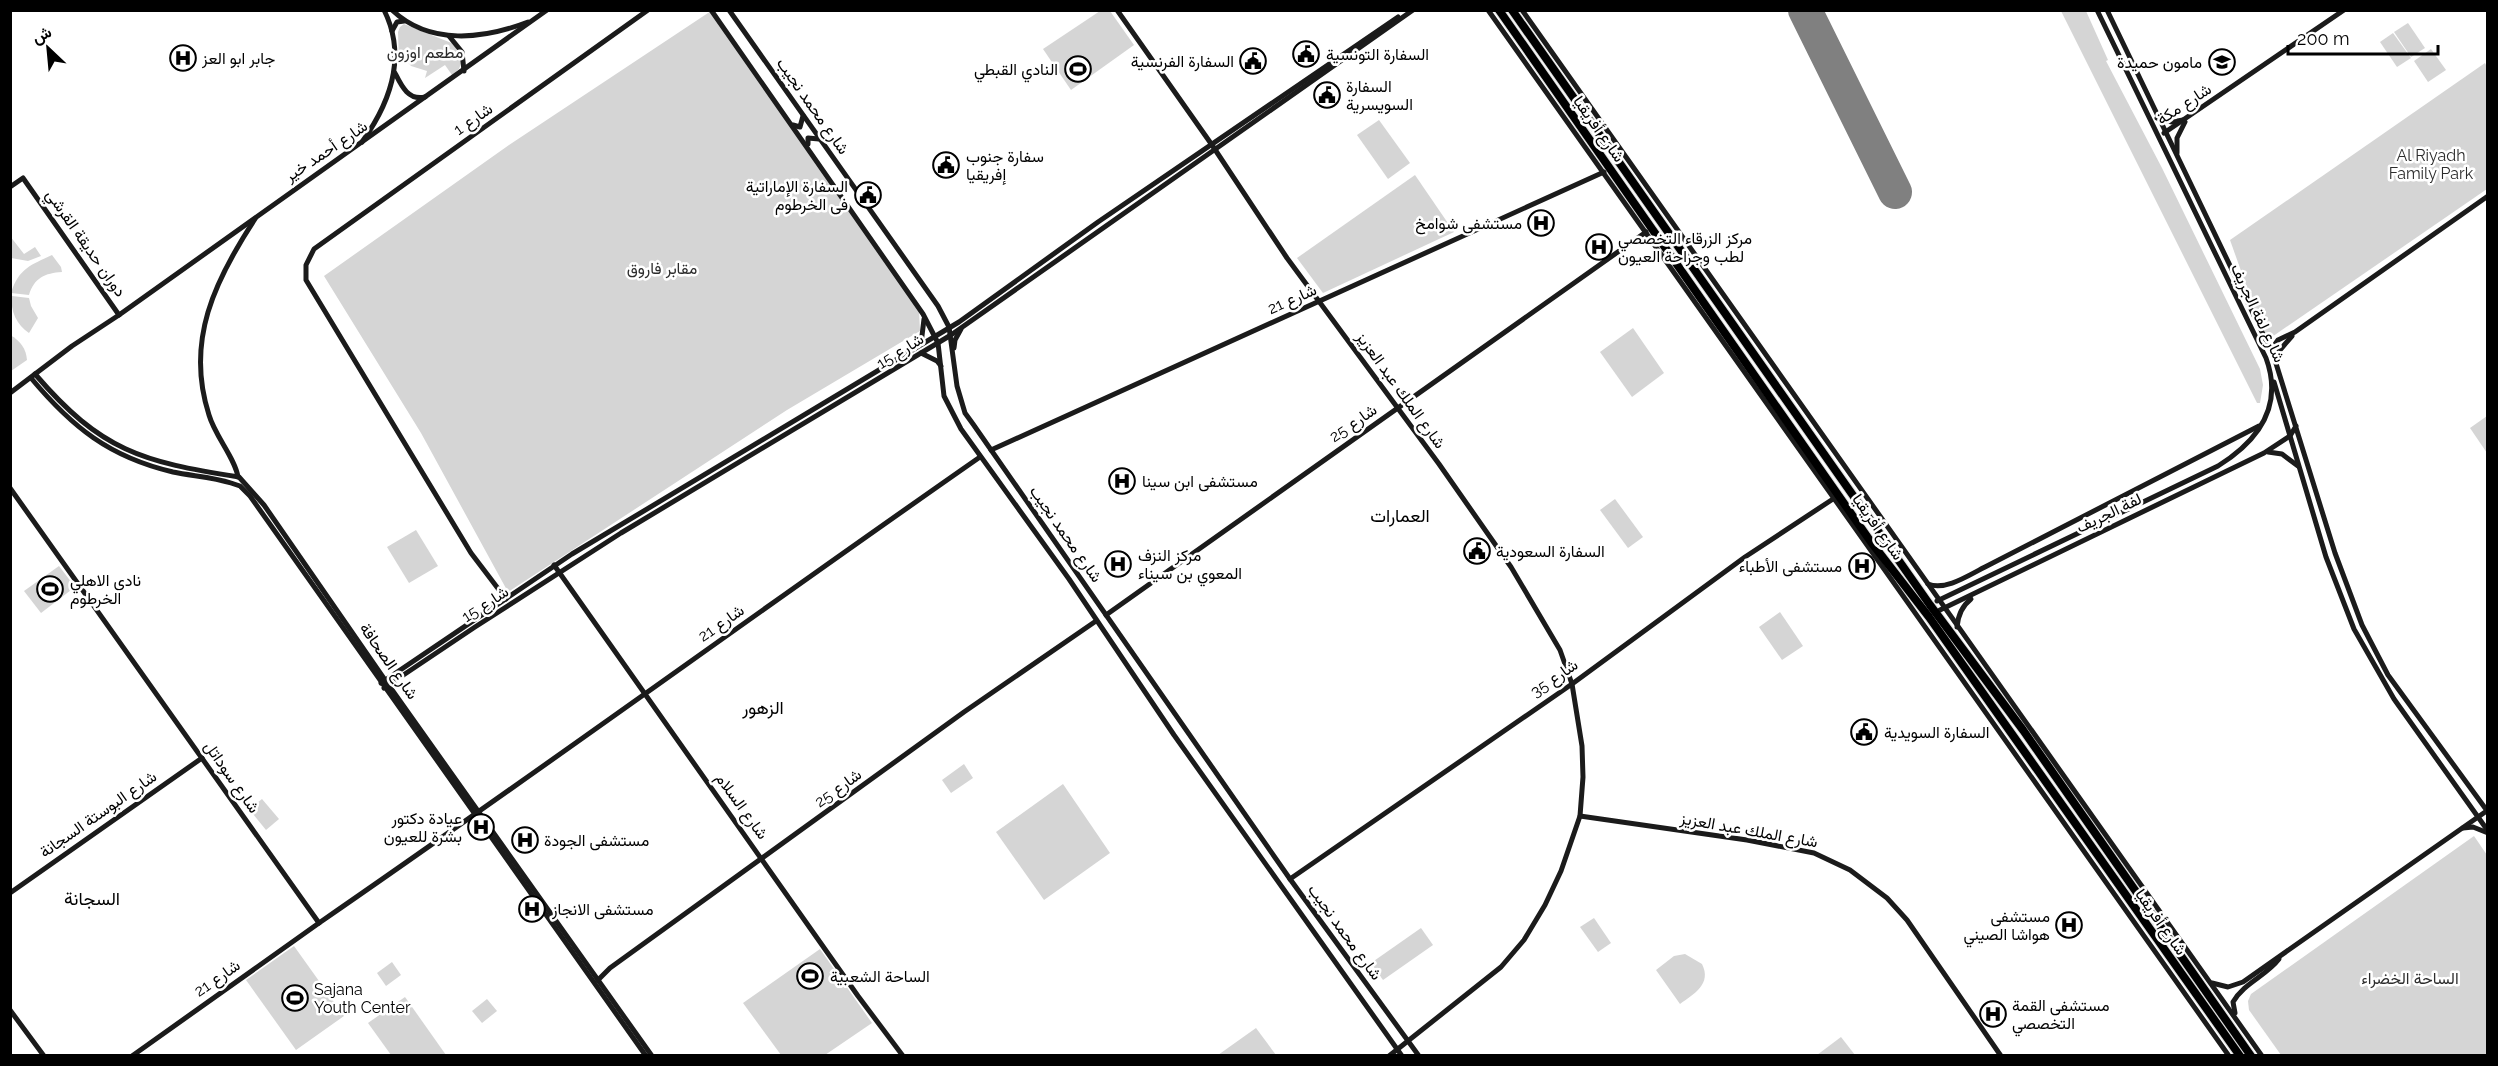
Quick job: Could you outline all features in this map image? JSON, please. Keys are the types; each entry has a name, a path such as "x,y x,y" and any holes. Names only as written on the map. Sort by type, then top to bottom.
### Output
{"highway":[{"name":"شارع أفريقيا","path":"1499,10 1561,105 1779,408 1871,542 1922,610 1936,613 2024,730 2251,1056"},
{"name":"شارع أفريقيا","path":"1512,10 1801,422 1934,603 1936,613 2013,735 2240,1056"},
{"path":"1764,400 1779,408"},
{"path":"1801,422 1815,426"},
{"path":"2022,716 2024,730"},
{"path":"2000,733 2013,735"},
{"path":"2077,827 2086,820"},
{"path":"2140,898 2150,897"}],"street":[{"path":"359,145 378,119 394,73 396,60 392,31 384,10"},
{"path":"392,10 404,21 449,36 490,34 536,19"},
{"name":"شارع أحمد خير","path":"119,315 547,10"},
{"name":"شارع 1","path":"498,590 471,553 306,280 306,265 314,249 648,10"},
{"name":"شارع محمد نجيب","path":"711,10 810,149 923,315 938,343 944,396 948,406 980,457 1069,579 1234,820 1402,1056"},
{"name":"شارع محمد نجيب","path":"729,10 926,287 949,327 957,386 965,412 1290,879 1419,1056"},
{"name":"شارع الملك عبد العزيز","path":"1117,10 1214,147 1261,220 1511,567 1560,650 1572,684 1582,746 1583,777 1580,816 1562,871 1524,940 1501,967 1389,1056"},
{"name":"شارع 15","path":"384,684 554,565 935,335 949,327 961,325 1047,268 1406,10"},
{"name":"شارع 15","path":"384,684 560,572 951,335 1042,262 1413,10"},
{"name":"شارع أفريقيا","path":"1488,10 1561,105 1604,172 1833,499 2229,1056"},
{"name":"شارع أفريقيا","path":"1522,10 1927,583 1934,603"},
{"name":"شارع لفة الجريف","path":"1934,603 2218,465 2243,449 2254,438 2270,405 2273,376 2257,339 2097,10"},
{"name":"شارع لفة الجريف","path":"2107,10 2274,357 2356,613 2384,666 2402,694 2487,811"},
{"name":"شارع مكة","path":"2158,137 2344,10"},
{"path":"392,31 397,22 404,21"},
{"path":"449,36 462,52 464,71"},
{"path":"394,73 403,89 412,96 419,99 432,94"},
{"path":"792,124 800,126 803,116"},
{"path":"2157,118 2172,122 2190,117"},
{"path":"2177,158 2177,138 2180,129 2190,117"},
{"path":"810,149 808,138 819,139"},
{"name":"شارع 21","path":"991,450 1604,172"},
{"name":"دوران حديقة القرشي","path":"10,187 23,178 119,315 72,346 10,393"},
{"path":"2271,350 2278,340 2295,332 2487,196"},
{"name":"شارع الصحافة","path":"257,215 220,277 205,323 201,374 208,412 239,477 264,506 384,684"},
{"name":"شارع 25","path":"1106,615 1646,232"},
{"path":"1042,262 1047,268"},
{"path":"940,311 961,325 955,340 953,358"},
{"path":"921,344 925,324 923,315"},
{"path":"2274,357 2295,332"},
{"path":"921,353 937,361 942,368"},
{"path":"33,376 76,418 98,435 120,447 143,457 178,467 239,477"},
{"name":"شارع الصحافة","path":"33,376 64,415 109,448 152,466 240,486 250,496 652,1056"},
{"path":"2273,376 2326,557 2348,617 2394,699 2487,832"},
{"path":"1927,583 1936,587 1979,570 2260,426"},
{"name":"لفة الجريف","path":"1936,613 2264,453 2290,436 2296,426"},
{"path":"2264,453 2279,453 2298,466"},
{"name":"شارع 21","path":"477,814 980,457"},
{"path":"231,483 239,477"},
{"name":"شارع سوداتل","path":"10,488 319,923"},
{"name":"شارع 35","path":"1290,879 1572,684 1701,588 1833,499"},
{"name":"شارع السلام","path":"554,565 763,858 858,996 903,1056"},
{"path":"498,590 507,592 518,589"},
{"path":"498,590 510,604"},
{"path":"1959,631 1957,623 1962,609 1977,594"},
{"path":"1922,610 1934,603"},
{"name":"شارع أفريقيا","path":"1936,613 1959,631 2022,716 2262,1056"},
{"path":"2348,617 2356,613"},
{"name":"شارع 25","path":"598,980 610,968 964,712 1096,621"},
{"path":"2394,699 2402,694"},
{"name":"شارع البوستة السجانة","path":"10,893 202,758"},
{"path":"2211,983 2225,987 2237,985 2282,956 2487,811"},
{"path":"319,923 477,814"},
{"name":"شارع الصحافة","path":"477,814 646,1056"},
{"name":"شارع الملك عبد العزيز","path":"1580,816 1755,841 1814,853 1850,870 1887,898 1907,920 2001,1056"},
{"path":"2462,828 2473,827 2487,832"},
{"name":"شارع 21","path":"132,1056 319,923"},
{"path":"2237,1020 2233,1002 2237,995 2274,966 2282,956"},
{"path":"10,1010 44,1056"}],"green space":[{"name":"مقابر فاروق","path":"711,11 919,310 920,331 787,410 508,592 421,433 324,276 509,145"},
{"name":"النادي القبطي","path":"1100,11 1110,11 1134,45 1071,90 1043,49"},
{"path":"2061,11 2086,11 2108,60 2106,61 2162,168 2260,369 2263,385 2260,403 2257,403"},
{"path":"2408,23 2425,48 2411,57 2394,32"},
{"name":"مطعم اوزون","path":"404,24 454,44 462,61 459,69 452,75 445,65 425,78 427,71 411,66 406,60 399,63 398,32"},
{"path":"2393,33 2411,58 2397,67 2380,42"},
{"path":"2431,49 2446,70 2428,82 2414,61"},
{"name":"Al Riyadh Family Park","path":"2485,63 2487,67 2487,189 2266,341 2230,240"},
{"path":"1379,120 1410,163 1388,179 1357,135"},
{"path":"1415,175 1454,232 1323,293 1297,258"},
{"path":"10,236 24,254 35,247 41,256 28,261 11,258"},
{"path":"52,255 62,272 41,278 34,284 29,295 11,293 18,278 27,268"},
{"path":"12,296 29,298 38,318 29,333 15,317"},
{"path":"1633,328 1664,373 1632,397 1600,352"},
{"path":"10,335 22,346 27,360 11,371"},
{"path":"2487,416 2487,453 2470,428"},
{"path":"1615,499 1643,537 1628,548 1600,510"},
{"path":"416,530 438,566 409,583 387,547"},
{"name":"نادي الاهلي الخرطوم","path":"59,566 75,587 41,613 24,591"},
{"path":"1780,612 1803,646 1782,660 1759,627"},
{"path":"964,764 973,778 951,793 942,780"},
{"path":"1063,784 1110,853 1044,900 996,832"},
{"path":"262,799 279,819 266,830 249,809"},
{"name":"الساحة الخضراء","path":"2474,836 2487,855 2487,1055 2281,1055 2249,1010 2248,1001 2251,994"},
{"path":"1594,918 1611,943 1598,952 1580,927"},
{"path":"1421,928 1433,945 1383,980 1371,963"},
{"name":"Sajana Youth Center","path":"294,946 344,1016 296,1050 246,980"},
{"name":"الساحة الشعبية","path":"820,949 872,1023 825,1055 781,1055 743,1003"},
{"path":"1685,954 1702,964 1705,977 1700,988 1680,1004 1656,970 1674,956"},
{"path":"392,962 401,975 386,986 377,973"},
{"path":"405,997 446,1055 391,1055 368,1023"},
{"path":"487,999 497,1011 482,1023 472,1011"},
{"path":"1256,1028 1276,1055 1218,1055"},
{"path":"1841,1037 1855,1055 1817,1055"}],"runway":[{"path":"1805,10 1895,192"}],"place":[{"name":"السفارة التونسية","path":"1306,54"},
{"name":"جابر ابو العز","path":"183,58"},
{"name":"السفارة الفرنسية","path":"1253,61"},
{"name":"مامون حميدة","path":"2222,62"},
{"name":"النادي القبطي","path":"1078,69"},
{"name":"السفارة السويسرية","path":"1327,95"},
{"name":"سفارة جنوب إفريقيا","path":"946,165"},
{"name":"السفارة الإماراتية فى الخرطوم","path":"868,195"},
{"name":"مستشفى شوامخ","path":"1541,223"},
{"name":"مركز الزرقاء التخصصي لطب وجراحة العيون","path":"1599,247"},
{"name":"مستشفى ابن سينا","path":"1122,481"},
{"name":"السفارة السعودية","path":"1477,551"},
{"name":"مركز النزف المعوي بن سيناء","path":"1118,564"},
{"name":"مستشفی الأطباء","path":"1862,566"},
{"name":"نادي الاهلي الخرطوم","path":"50,589"},
{"name":"السفارة السويدية","path":"1864,732"},
{"name":"عيادة دكتور بشرة للعيون","path":"481,827"},
{"name":"مستشفى الجودة","path":"525,840"},
{"name":"مستشفى الانجاز","path":"532,909"},
{"name":"مستشفى هواشا الصيني","path":"2069,925"},
{"name":"الساحة الشعبية","path":"810,976"},
{"name":"Sajana Youth Center","path":"295,998"},
{"name":"مستشفى القمة التخصصي","path":"1993,1014"}],"district":[{"name":"العمارات","path":"1400,515"},
{"name":"الزهور","path":"763,707"},
{"name":"السجانة","path":"92,898"}]}
